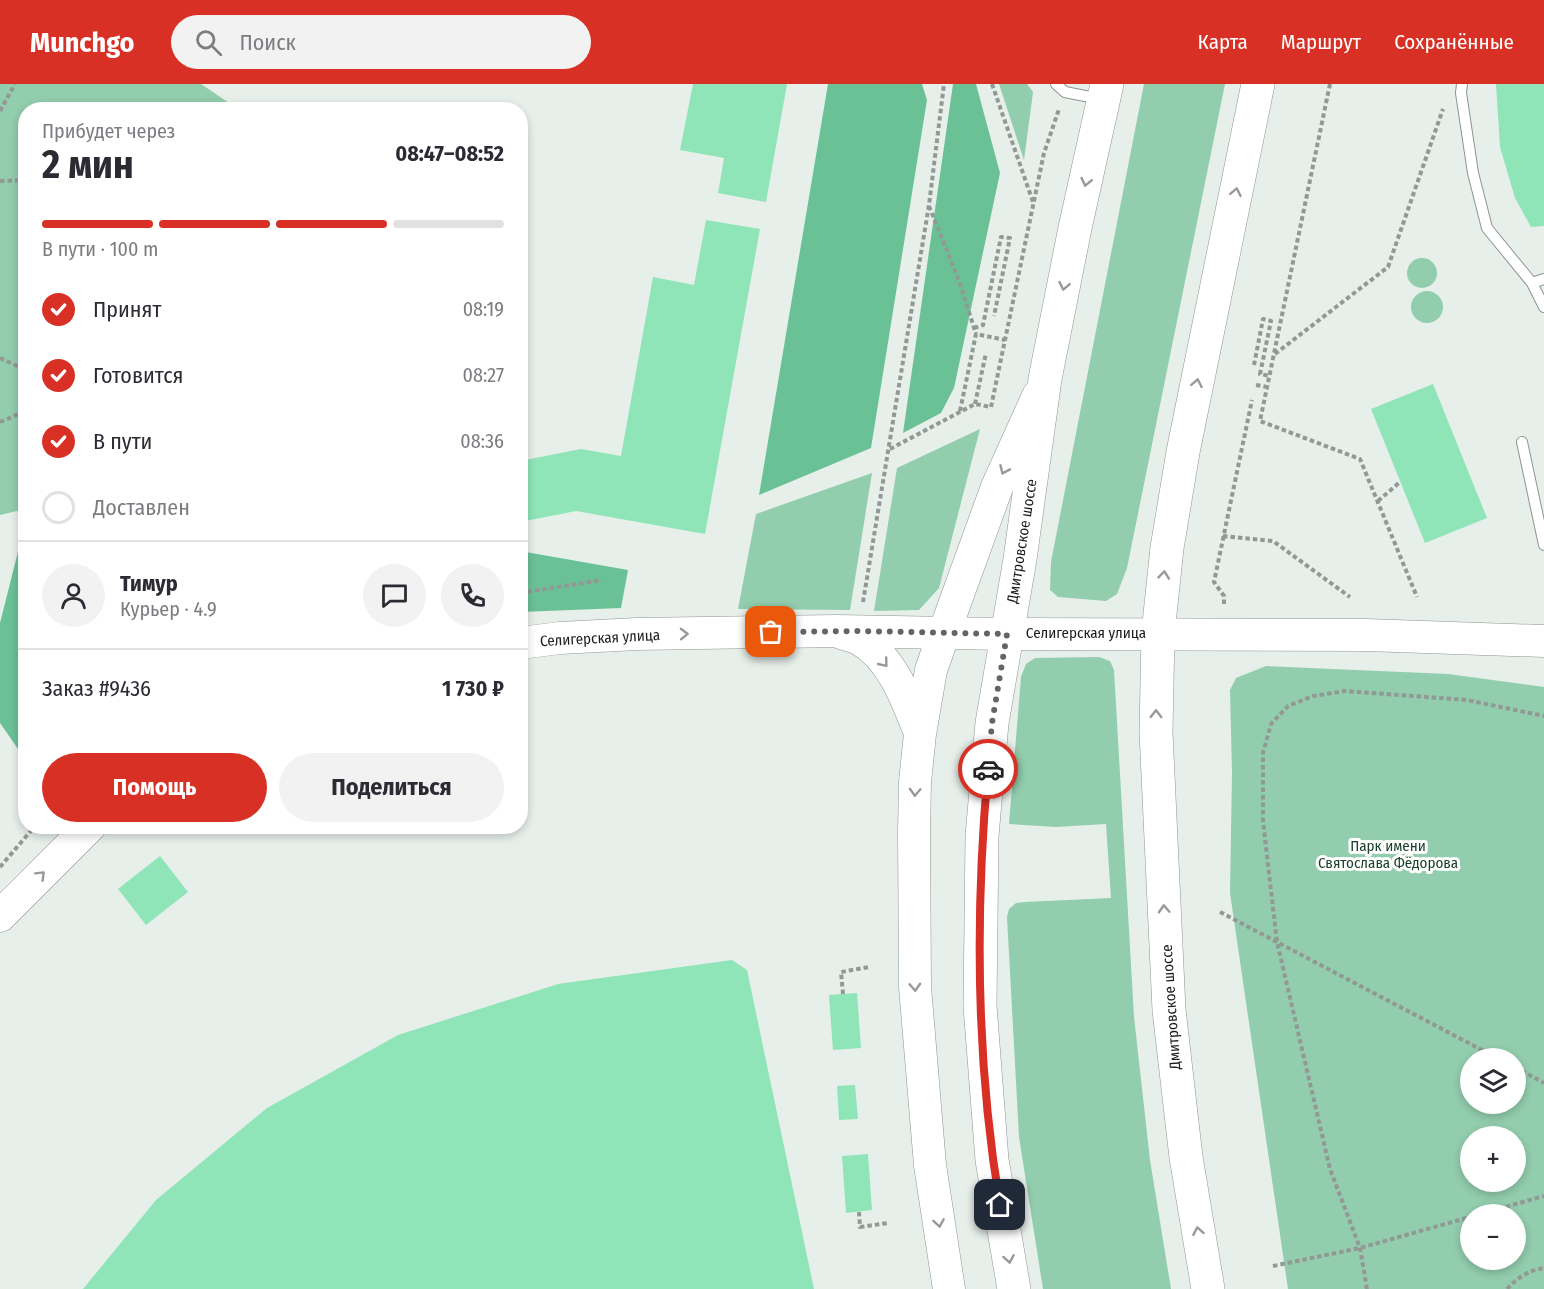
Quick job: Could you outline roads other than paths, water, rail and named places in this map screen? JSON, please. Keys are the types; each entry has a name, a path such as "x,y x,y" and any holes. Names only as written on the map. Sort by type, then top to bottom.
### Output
{"main road":[{"name":"Дмитровское шоссе","path":"1208,1289 1186,1157 1169,1010 1156,732 1158,633 1167,548 1184,452 1258,84"},
{"name":"Дмитровское шоссе","path":"1014,1289 992,1160 980,1006 982,836 992,723 1045,379 1105,92"}],"street":[{"path":"950,1289 930,1165 915,987 914,832 915,782 920,734 931,670 944,633 997,487 1045,379"},
{"name":"Селигерская улица","path":"528,642 637,634 837,631 1366,635 1544,641"},
{"path":"837,631 859,639 871,648 887,666 908,702 920,734"},
{"path":"0,916 82,834"}],"lane":[{"path":"1056,84 1065,92 1105,92"},
{"path":"1461,88 1473,173 1487,228 1532,283 1544,307"},
{"path":"1532,283 1544,279"},
{"path":"1522,442 1544,545"}],"park label":[{"name":"Парк имени Святослава Фёдорова","path":"1388,854"}]}
